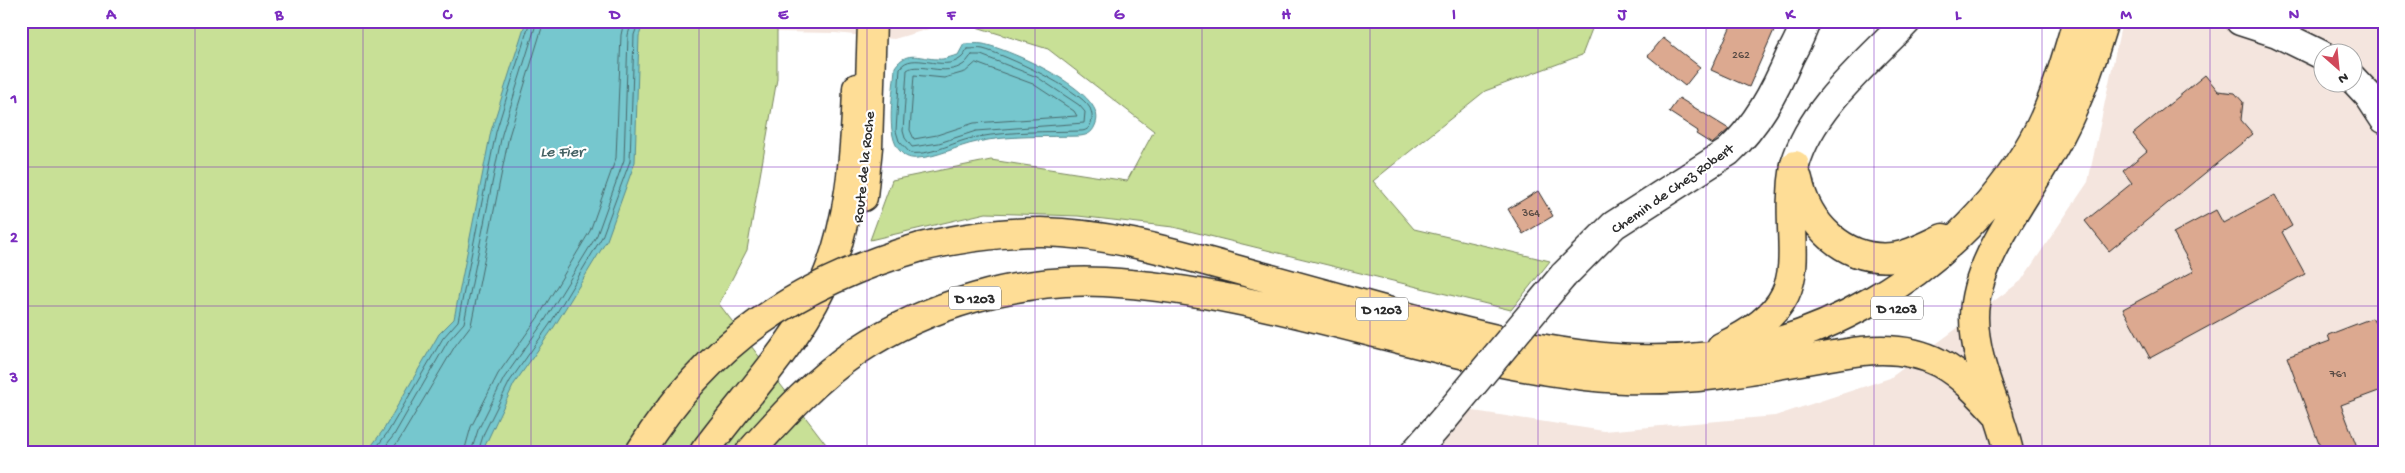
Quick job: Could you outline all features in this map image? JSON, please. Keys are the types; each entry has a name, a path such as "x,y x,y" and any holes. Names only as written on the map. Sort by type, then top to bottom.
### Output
{"main road":[{"name":"Route de la Roche","path":"704,452 779,354 821,289 837,240 850,181 860,21"},
{"name":"Route de la Roche","path":"722,452 790,369 823,316 842,278 850,255 864,197 868,147 872,21"},
{"name":"D 1203","path":"640,452 666,413 692,382 722,352 757,323 792,299 832,278 876,261 921,247 951,240 1014,232 1073,234 1125,242 1180,254 1483,336 1552,352 1630,360 1695,358 1758,347 1787,339 1839,318 1900,284 1930,260 1964,228 2002,185 2039,128 2059,79 2077,21"},
{"name":"D 1203","path":"750,452 813,385 858,350 909,322 964,300 1047,284 1103,282 1202,293 1447,351 1553,372 1632,379 1679,378 1720,374 1765,365 1811,350 1862,328 1899,307 1931,284 1995,225 2035,178 2061,135 2078,98 2104,21"},
{"path":"1795,165 1801,193 1816,222 1834,241 1853,252 1866,256 1894,256 1964,228"},
{"path":"1695,358 1730,343 1752,329 1772,313 1786,293 1794,265 1791,202 1795,165"},
{"path":"2010,452 1976,347 1975,300 1988,262 2035,178"},
{"path":"1720,374 1850,352 1877,349 1908,351 1937,360 1954,370 1971,385 1999,416"}],"street":[{"name":"Chemin de Chez Robert","path":"1416,452 1563,276 1614,226 1728,152 1740,141 1761,115 1778,84 1806,21"},
{"path":"1795,165 1800,147 1810,127 1836,96 1907,21"},
{"path":"2240,21 2277,33 2312,50"},
{"path":"2362,89 2384,119"}],"shaded area":[{"path":"777,21 957,21 894,39 835,33 777,32"},
{"path":"2122,21 2384,21 2384,452 1395,452 1416,431 1435,405 1604,431 1775,416 1890,378 2021,281 2088,182"}],"green space":[{"path":"21,21 777,21 777,79 747,250 719,304 832,452 21,452"},
{"path":"957,21 1595,21 1582,55 1485,91 1373,181 1414,229 1550,261 1511,310 1173,227 1078,216 986,213 870,240 892,180 991,160 1127,181 1154,131 1048,49"}],"water":[{"name":"Le Fier","path":"526,21 644,21 639,36 635,162 607,240 554,327 514,384 482,452 367,452 384,429 439,334 454,319 491,131"},
{"path":"964,44 983,44 1013,54 1033,63 1072,86 1087,98 1095,111 1096,123 1094,129 1088,134 1080,136 1002,138 970,144 925,157 913,158 904,155 896,145 891,124 895,67 904,58 909,57 940,59 958,55"}],"building":[{"path":"1733,21 1778,21 1749,87 1711,70"},
{"path":"1663,38 1700,67 1685,86 1648,56"},
{"path":"2205,75 2218,91 2235,93 2243,102 2241,120 2253,134 2109,251 2085,221 2132,183 2123,171 2147,151 2133,134"},
{"path":"1679,98 1729,129 1712,144 1696,134 1698,131 1669,112"},
{"path":"1538,191 1553,216 1523,234 1508,209"},
{"path":"2275,195 2292,226 2282,232 2305,274 2150,358 2123,309 2194,271 2173,233 2216,210 2223,223"},
{"path":"2372,318 2375,323 2384,320 2384,389 2341,405 2359,452 2322,452 2287,357 2330,341 2328,335"}]}
